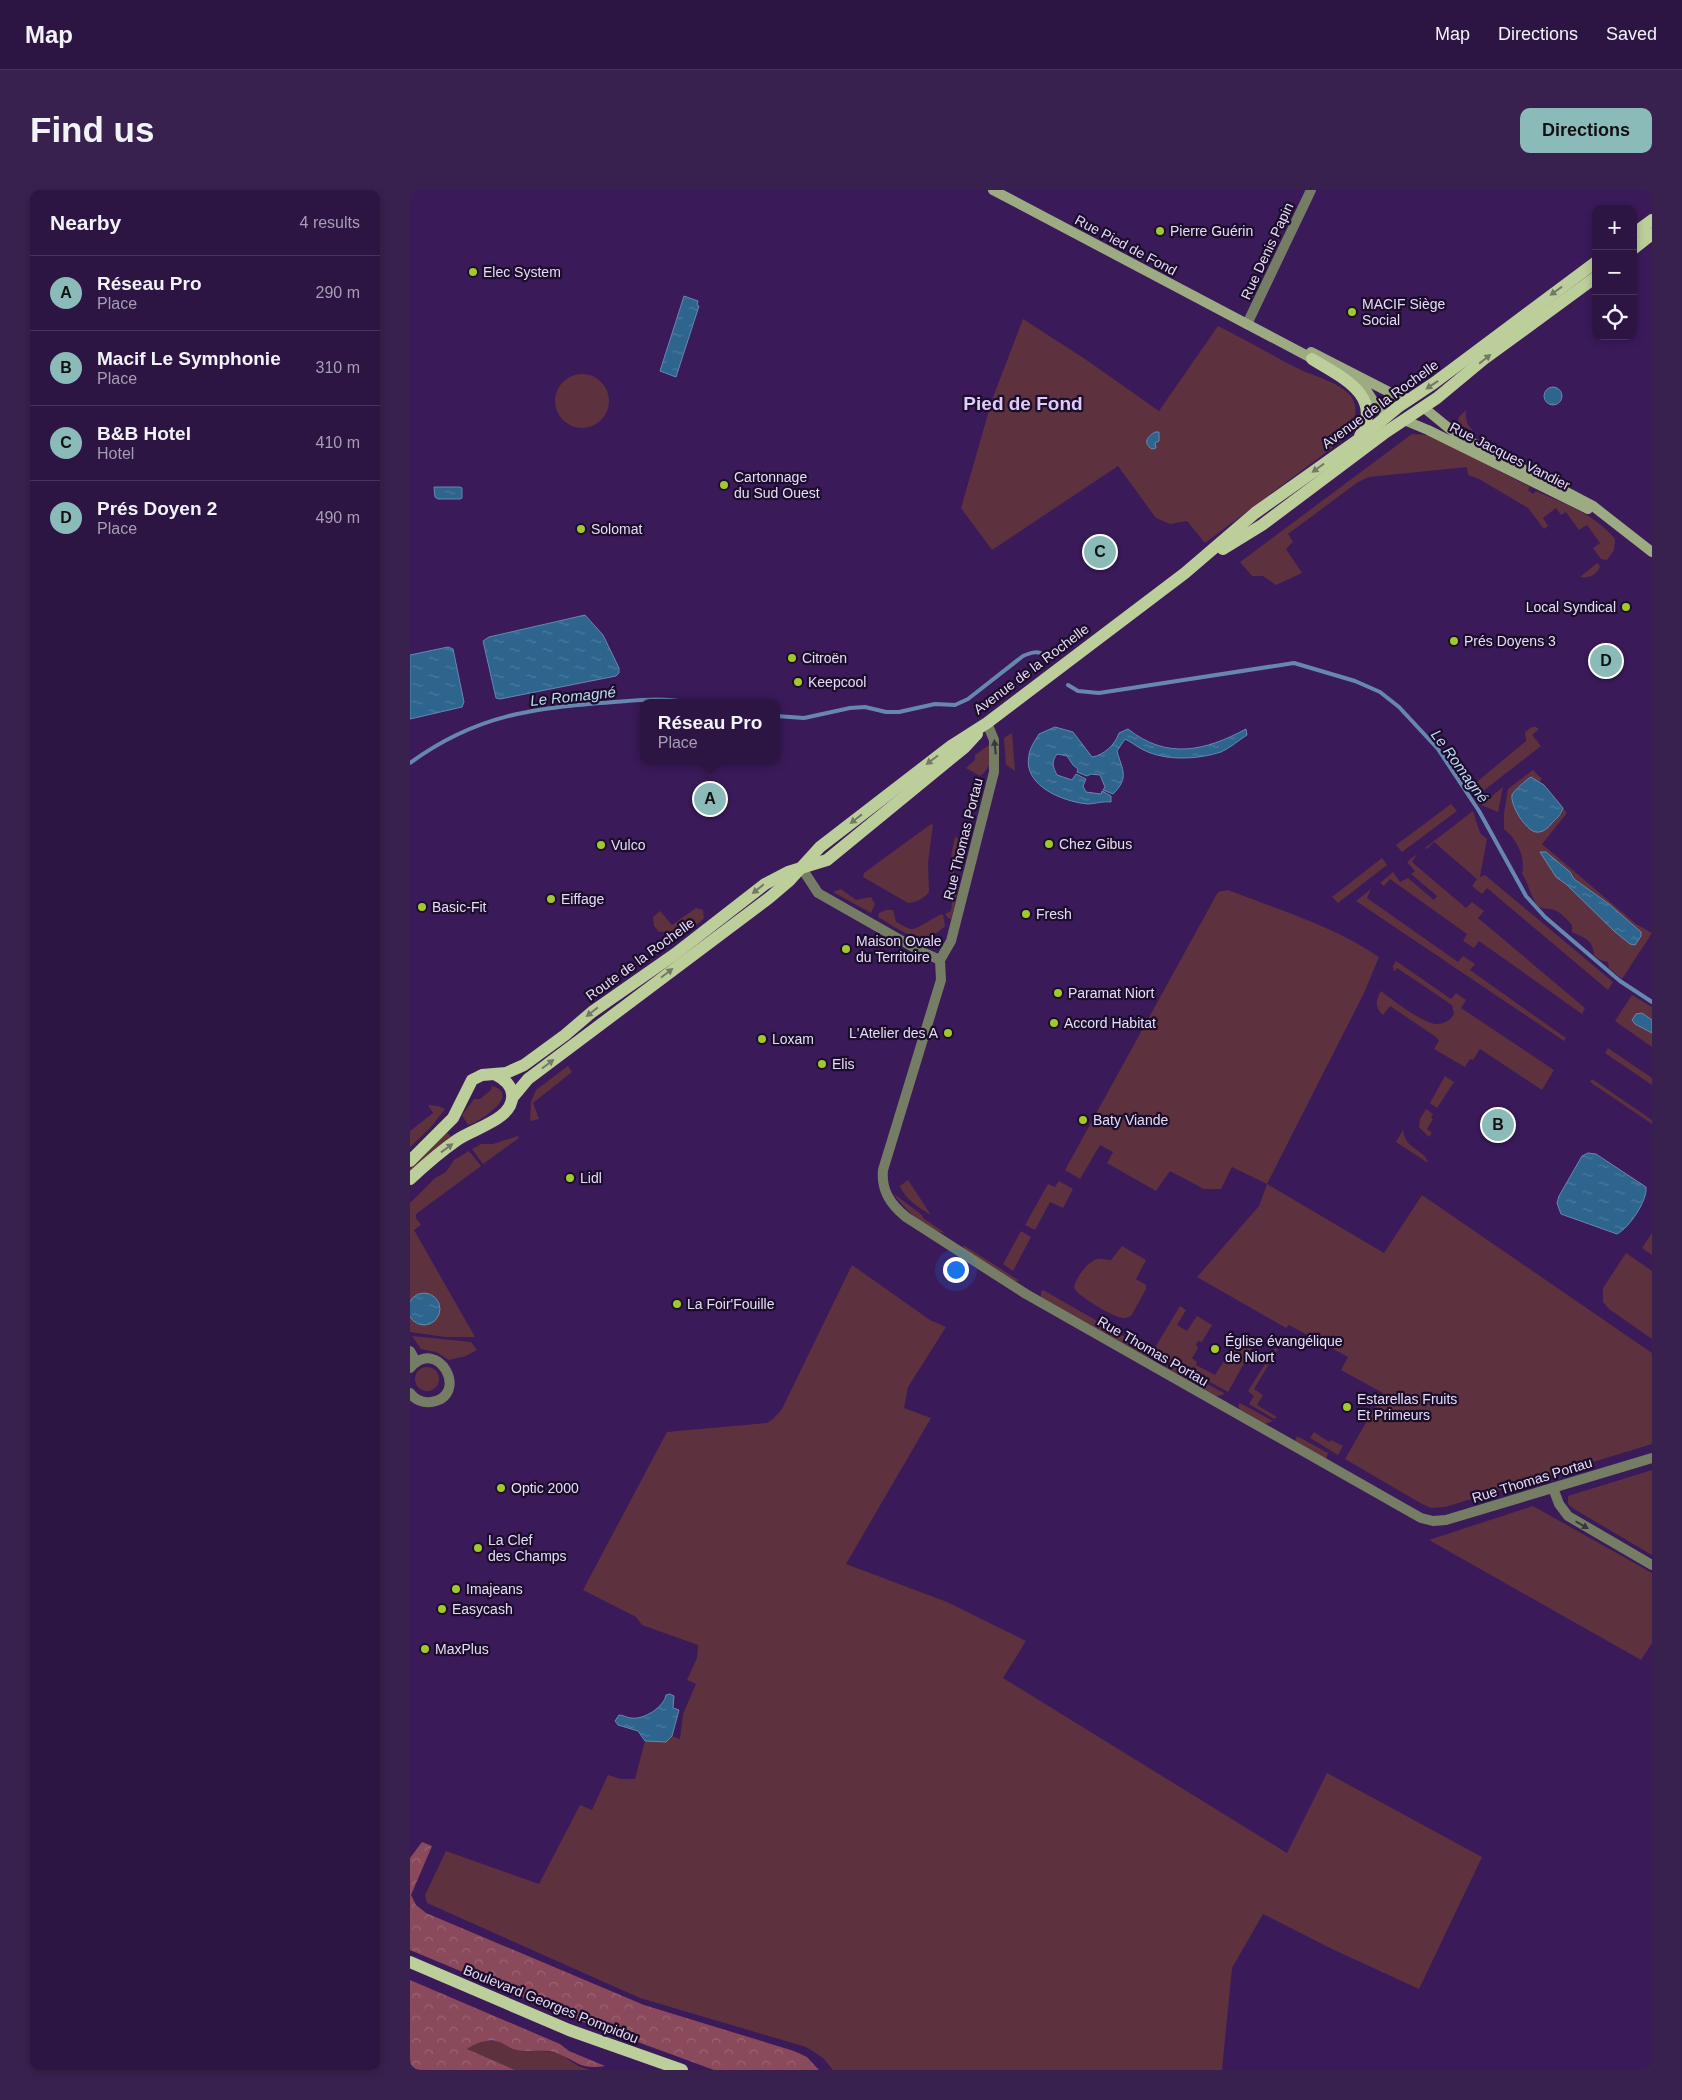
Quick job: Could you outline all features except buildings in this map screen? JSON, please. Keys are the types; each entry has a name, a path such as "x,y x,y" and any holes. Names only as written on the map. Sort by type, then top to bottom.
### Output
{"main road":[{"name":"Rue Pied de Fond","path":"993,190 1247,324"},
{"path":"1637,231 1652,220"},
{"path":"1637,246 1652,234"},
{"name":"Avenue de la Rochelle","path":"894,789 951,746 987,723 1185,573 1255,513 1358,440 1409,399 1434,383 1592,265"},
{"name":"Avenue de la Rochelle","path":"1185,573 1262,525 1592,280"},
{"path":"1247,324 1312,359 1357,380 1363,385 1377,407 1388,415 1404,420"},
{"path":"1271,337 1314,353 1393,394 1409,399 1423,407"},
{"path":"1312,359 1355,387 1362,395 1367,412 1364,430 1358,440"},
{"name":"Rue Jacques Vandier","path":"1423,407 1456,434 1576,496 1605,515 1652,552"},
{"name":"Rue Jacques Vandier","path":"1404,420 1566,499 1605,515"},
{"name":"Route de la Rochelle","path":"410,1161 453,1118 472,1080 482,1075 506,1073 524,1065 565,1035 592,1012 675,954 765,884 776,877 827,860 965,747 987,723"},
{"name":"Route de la Rochelle","path":"410,1180 438,1154 459,1139 504,1115 513,1097 528,1079 769,898 789,881 820,847 894,789"},
{"path":"496,1075 507,1082 513,1097"},
{"name":"Boulevard Georges Pompidou","path":"410,1962 560,2027 682,2070"},
{"name":"Boulevard Georges Pompidou","path":"410,1971 513,2016 657,2070"}],"street":[{"name":"Rue Denis Papin","path":"1247,324 1311,190"},
{"name":"Rue Thomas Portau","path":"987,723 994,740 994,772 951,941 940,960 941,980 883,1170 882,1179 885,1192 899,1212 1026,1294 1421,1518 1433,1521 1446,1520 1652,1458"},
{"path":"802,867 813,887 822,895 920,951 940,960"},
{"path":"410,1351 413,1365 428,1359 441,1363 448,1373 450,1384 442,1397 432,1402 421,1401 410,1393"},
{"path":"1553,1488 1559,1504 1568,1516 1652,1565"}],"shaded area":[{"path":"1023,319 1085,359 1159,411 1218,326 1293,366 1343,389 1353,400 1355,406 1354,420 1340,442 1205,543 1187,521 1170,524 1156,518 1118,466 992,550 961,508 992,400"},
{"path":"582,374 592,376 601,382 607,391 609,401 607,411 601,420 592,426 582,428 572,426 563,420 557,411 555,401 557,391 563,382 572,376"},
{"path":"1466,410 1467,422 1475,432 1460,425 1458,421 1459,417"},
{"path":"1412,434 1427,435 1435,438 1530,487 1528,490 1533,494 1536,491 1589,516 1615,539 1614,550 1607,560 1601,559 1593,548 1600,543 1587,525 1579,530 1566,512 1561,515 1556,508 1543,518 1548,526 1544,529 1528,508 1479,479 1468,475 1467,467 1369,477 1358,482 1288,534 1293,542 1286,549 1302,573 1276,585 1263,576 1252,576 1240,562"},
{"path":"1597,563 1600,566 1595,574 1590,577 1580,577"},
{"path":"1532,727 1539,729 1532,735 1541,746 1478,795 1472,786 1526,741 1525,732"},
{"path":"1012,733 1015,771 1006,765 1004,738"},
{"path":"989,745 990,763 984,773 980,776 966,768 975,760 975,755"},
{"path":"1533,770 1542,779 1539,782 1535,779 1523,782 1514,791 1527,828 1562,814 1563,808 1567,813 1542,844 1636,924 1652,933 1622,979 1609,968 1608,962 1600,960 1594,955 1590,942 1572,932 1572,925 1561,914 1557,911 1538,906 1522,874 1523,862 1519,849 1513,838 1504,829 1504,813 1508,789"},
{"path":"1503,787 1498,812 1481,805"},
{"path":"977,790 980,802 972,800 968,817 962,815 970,797"},
{"path":"1451,804 1457,811 1402,852 1396,845"},
{"path":"1473,811 1480,833 1487,839 1480,877 1485,875 1613,982 1608,990 1487,888 1482,894 1472,886 1477,879 1434,842 1427,849 1425,848"},
{"path":"931,824 933,825 928,863 929,892 925,896 917,901 908,903 863,877 864,873"},
{"path":"955,837 962,839 951,884 950,865"},
{"path":"1417,854 1412,862 1466,908 1472,902 1484,911 1478,918 1585,1008 1582,1014 1479,941 1474,948 1463,941 1467,934 1390,879 1384,886 1380,883 1393,872 1400,882 1408,878 1434,900 1437,896 1411,874 1415,871 1407,862"},
{"path":"1382,858 1387,865 1338,903 1332,897"},
{"path":"951,885 959,887 951,919 945,914 951,911"},
{"path":"841,889 856,900 871,897 875,904 871,913 833,892"},
{"path":"1371,889 1367,898 1458,962 1463,956 1475,964 1470,970 1566,1038 1564,1041 1356,901"},
{"path":"1228,890 1325,927 1379,957 1365,991 1267,1184 1232,1167 1221,1189 1204,1189 1170,1171 1156,1191 1107,1163 1113,1152 1100,1145 1080,1179 1065,1170 1218,892"},
{"path":"696,908 703,910 704,918 687,931 679,933 659,932 654,926 653,917 660,911 672,925"},
{"path":"893,910 896,922 911,929 943,914 945,926 928,937 911,935 878,917 879,913"},
{"path":"1396,961 1451,999 1456,993 1466,1000 1461,1008 1554,1070 1542,1090 1480,1049 1473,1060 1470,1059 1465,1067 1434,1049 1439,1041 1436,1037 1390,1006 1383,1015 1378,1009 1377,1004 1381,991 1412,1013 1431,1023 1444,1023 1454,1014 1452,1005 1397,968 1394,972 1393,966"},
{"path":"1632,995 1652,1007 1652,1020 1642,1013 1635,1024 1652,1033 1652,1047 1615,1021"},
{"path":"1608,1048 1652,1078 1652,1085 1605,1053"},
{"path":"568,1066 572,1072 533,1103 539,1119 530,1121 531,1102 536,1090"},
{"path":"1445,1076 1454,1082 1437,1108 1430,1103"},
{"path":"1592,1079 1652,1120 1652,1124 1590,1082"},
{"path":"492,1086 500,1090 503,1095 501,1101 481,1119 468,1125 462,1115 474,1099 480,1099 491,1090"},
{"path":"428,1105 445,1109 430,1128 410,1147 410,1131 433,1113"},
{"path":"1426,1109 1433,1114 1431,1117 1433,1119 1427,1129 1432,1133 1429,1137 1419,1127 1420,1119"},
{"path":"1403,1130 1407,1142 1426,1158 1428,1163 1396,1142"},
{"path":"446,1132 452,1137 410,1172 410,1168"},
{"path":"518,1136 519,1138 483,1164 472,1149 481,1144 493,1144"},
{"path":"469,1151 481,1166 416,1214 416,1218 421,1225 414,1230 475,1337 445,1337 410,1332 410,1203 435,1178 446,1172 454,1160"},
{"path":"908,1180 931,1215 913,1203 902,1191 900,1186"},
{"path":"1059,1181 1073,1189 1063,1208 1050,1202 1035,1230 1025,1225 1048,1184 1055,1187"},
{"path":"1267,1184 1384,1253 1422,1195 1652,1353 1652,1444 1445,1507 1431,1508 1345,1459 1383,1393 1341,1370 1348,1357 1289,1325 1286,1328 1197,1277 1259,1206"},
{"path":"894,1194 922,1215 923,1218 945,1233 924,1224"},
{"path":"1021,1231 1031,1237 1013,1271 1003,1264"},
{"path":"1652,1233 1652,1255 1642,1248"},
{"path":"963,1245 1020,1281 1012,1281 964,1249"},
{"path":"1122,1246 1146,1260 1136,1279 1146,1285 1146,1289 1131,1316 1126,1318 1120,1318 1095,1305 1074,1288 1086,1266 1094,1260 1111,1260"},
{"path":"1626,1253 1652,1271 1652,1339 1609,1309 1603,1302 1603,1288"},
{"path":"852,1265 930,1320 946,1327 908,1387 904,1408 931,1418 846,1564 947,1602 1026,1641 1003,1678 1287,1853 1327,1773 1482,1857 1419,1989 1332,1949 1263,1914 1232,1968 1222,2070 833,2070 823,2058 806,2047 640,1998 427,1903 425,1895 446,1851 539,1884 580,1805 592,1810 608,1775 621,1779 635,1779 645,1741 666,1742 672,1736 680,1739 683,1714 696,1684 687,1680 697,1658 698,1645 642,1625 636,1617 583,1590 667,1432 767,1423 782,1409"},
{"path":"1043,1290 1148,1350 1149,1358 1041,1297"},
{"path":"1180,1306 1186,1310 1177,1325 1187,1331 1197,1316 1212,1325 1202,1342 1198,1341 1196,1345 1198,1348 1192,1358 1197,1362 1196,1365 1215,1375 1237,1340 1252,1349 1228,1392 1174,1362 1165,1362 1153,1356 1153,1351"},
{"path":"412,1336 471,1342 477,1350 466,1356 449,1360 436,1352 421,1349"},
{"path":"1276,1347 1278,1349 1254,1389 1263,1395 1257,1405 1277,1417 1274,1419 1249,1404 1254,1396 1248,1391"},
{"path":"1174,1366 1224,1393 1223,1395 1216,1396 1165,1367"},
{"path":"427,1367 435,1371 439,1379 435,1387 427,1391 419,1387 415,1379 419,1371"},
{"path":"1240,1403 1273,1421 1265,1424 1240,1410 1238,1405"},
{"path":"1314,1432 1329,1442 1331,1440 1343,1446 1338,1455 1310,1438"},
{"path":"1297,1436 1328,1453 1326,1459 1295,1441"},
{"path":"1652,1470 1652,1555 1568,1504 1568,1496"},
{"path":"1533,1506 1652,1573 1652,1643 1641,1660 1429,1540"},
{"path":"480,2041 497,2041 517,2050 559,2053 578,2066 590,2070 515,2070 466,2049"}],"green space":[{"path":"422,1842 432,1846 411,1895 416,1905 426,1913 644,2005 794,2051 807,2057 819,2070 714,2070 575,2019 410,1950 410,1858"},
{"path":"410,1980 560,2044 569,2051 605,2066 585,2066 554,2052 517,2050 499,2042 486,2041 467,2049 515,2070 410,2070"}],"water":[{"path":"684,296 698,301 697,305 699,306 676,377 660,371"},
{"path":"1553,387 1559,390 1562,396 1559,402 1553,405 1547,402 1544,396 1547,390"},
{"path":"1155,432 1159,432 1159,441 1155,443 1156,448 1152,449 1147,444 1147,440"},
{"path":"434,487 460,487 462,488 462,498 438,499 435,497"},
{"path":"585,615 603,635 619,668 619,673 616,676 500,699 496,698 483,641 489,637"},
{"path":"448,647 453,649 464,702 462,707 410,719 410,655"},
{"path":"1055,727 1073,732 1092,757 1105,752 1115,742 1119,733 1128,729 1143,739 1157,745 1186,749 1216,743 1246,729 1247,735 1221,752 1184,758 1157,755 1145,751 1125,739 1117,751 1123,773 1122,783 1113,794 1103,790 1105,787 1100,775 1091,774 1087,776 1077,772 1078,769 1067,756 1057,754 1053,764 1057,775 1072,780 1076,774 1086,779 1083,786 1086,792 1101,794 1102,791 1111,796 1111,802 1088,804 1078,803 1057,796 1038,784 1032,775 1029,766 1029,755 1032,747 1039,734"},
{"path":"1531,777 1544,785 1563,808 1560,815 1549,827 1539,832 1532,831 1523,822 1516,811 1512,799 1515,791"},
{"path":"1540,852 1546,852 1570,872 1574,879 1609,904 1641,932 1641,936 1635,945 1630,944 1614,931 1567,885 1556,877"},
{"path":"1642,1013 1652,1020 1652,1033 1635,1024 1632,1020 1636,1014"},
{"path":"1588,1153 1596,1154 1646,1187 1644,1199 1637,1213 1627,1226 1617,1234 1561,1214 1557,1203 1559,1196 1582,1156"},
{"path":"424,1293 430,1294 435,1298 439,1303 439,1315 435,1320 430,1324 424,1325 418,1324 413,1320 409,1315 408,1309 409,1303 413,1298 418,1294"},
{"path":"666,1695 674,1696 673,1708 679,1710 672,1736 666,1742 645,1741 638,1731 618,1725 615,1721 619,1715 636,1718 647,1715 662,1704"}],"waterway":[{"name":"Le Romagné","path":"780,716 804,718 850,708 865,707 886,712 899,712 935,704 955,705 968,699 1023,656 1035,652 1041,653 1046,657"},
{"name":"Le Romagné","path":"1068,685 1078,691 1099,693 1294,663 1355,681 1380,692 1399,707 1438,749 1479,811 1526,896 1545,917 1620,981 1652,1002"},
{"name":"Le Romagné","path":"410,763 459,734 507,716 558,707 640,700"}],"place":[{"name":"Pierre Guérin","path":"1160,231"},
{"name":"Elec System","path":"473,272"},
{"name":"MACIF Siège Social","path":"1352,312"},
{"name":"Cartonnage du Sud Ouest","path":"724,485"},
{"name":"Solomat","path":"581,529"},
{"name":"B&B Hotel","path":"1100,552"},
{"name":"Local Syndical","path":"1626,607"},
{"name":"Prés Doyens 3","path":"1454,641"},
{"name":"Citroën","path":"792,658"},
{"name":"Prés Doyen 2","path":"1606,661"},
{"name":"Keepcool","path":"798,682"},
{"name":"Réseau Pro","path":"710,799"},
{"name":"Chez Gibus","path":"1049,844"},
{"name":"Vulco","path":"601,845"},
{"name":"Eiffage","path":"551,899"},
{"name":"Basic-Fit","path":"422,907"},
{"name":"Fresh","path":"1026,914"},
{"name":"Maison Ovale du Territoire","path":"846,949"},
{"name":"Paramat Niort","path":"1058,993"},
{"name":"Accord Habitat","path":"1054,1023"},
{"name":"L'Atelier des A","path":"948,1033"},
{"name":"Loxam","path":"762,1039"},
{"name":"Elis","path":"822,1064"},
{"name":"Baty Viande","path":"1083,1120"},
{"name":"Macif Le Symphonie","path":"1498,1125"},
{"name":"Lidl","path":"570,1178"},
{"name":"La Foir'Fouille","path":"677,1304"},
{"name":"Église évangélique de Niort","path":"1215,1349"},
{"name":"Estarellas Fruits Et Primeurs","path":"1347,1407"},
{"name":"Optic 2000","path":"501,1488"},
{"name":"La Clef des Champs","path":"478,1548"},
{"name":"Imajeans","path":"456,1589"},
{"name":"Easycash","path":"442,1609"},
{"name":"MaxPlus","path":"425,1649"}],"district":[{"name":"Pied de Fond","path":"1023,403"}]}
